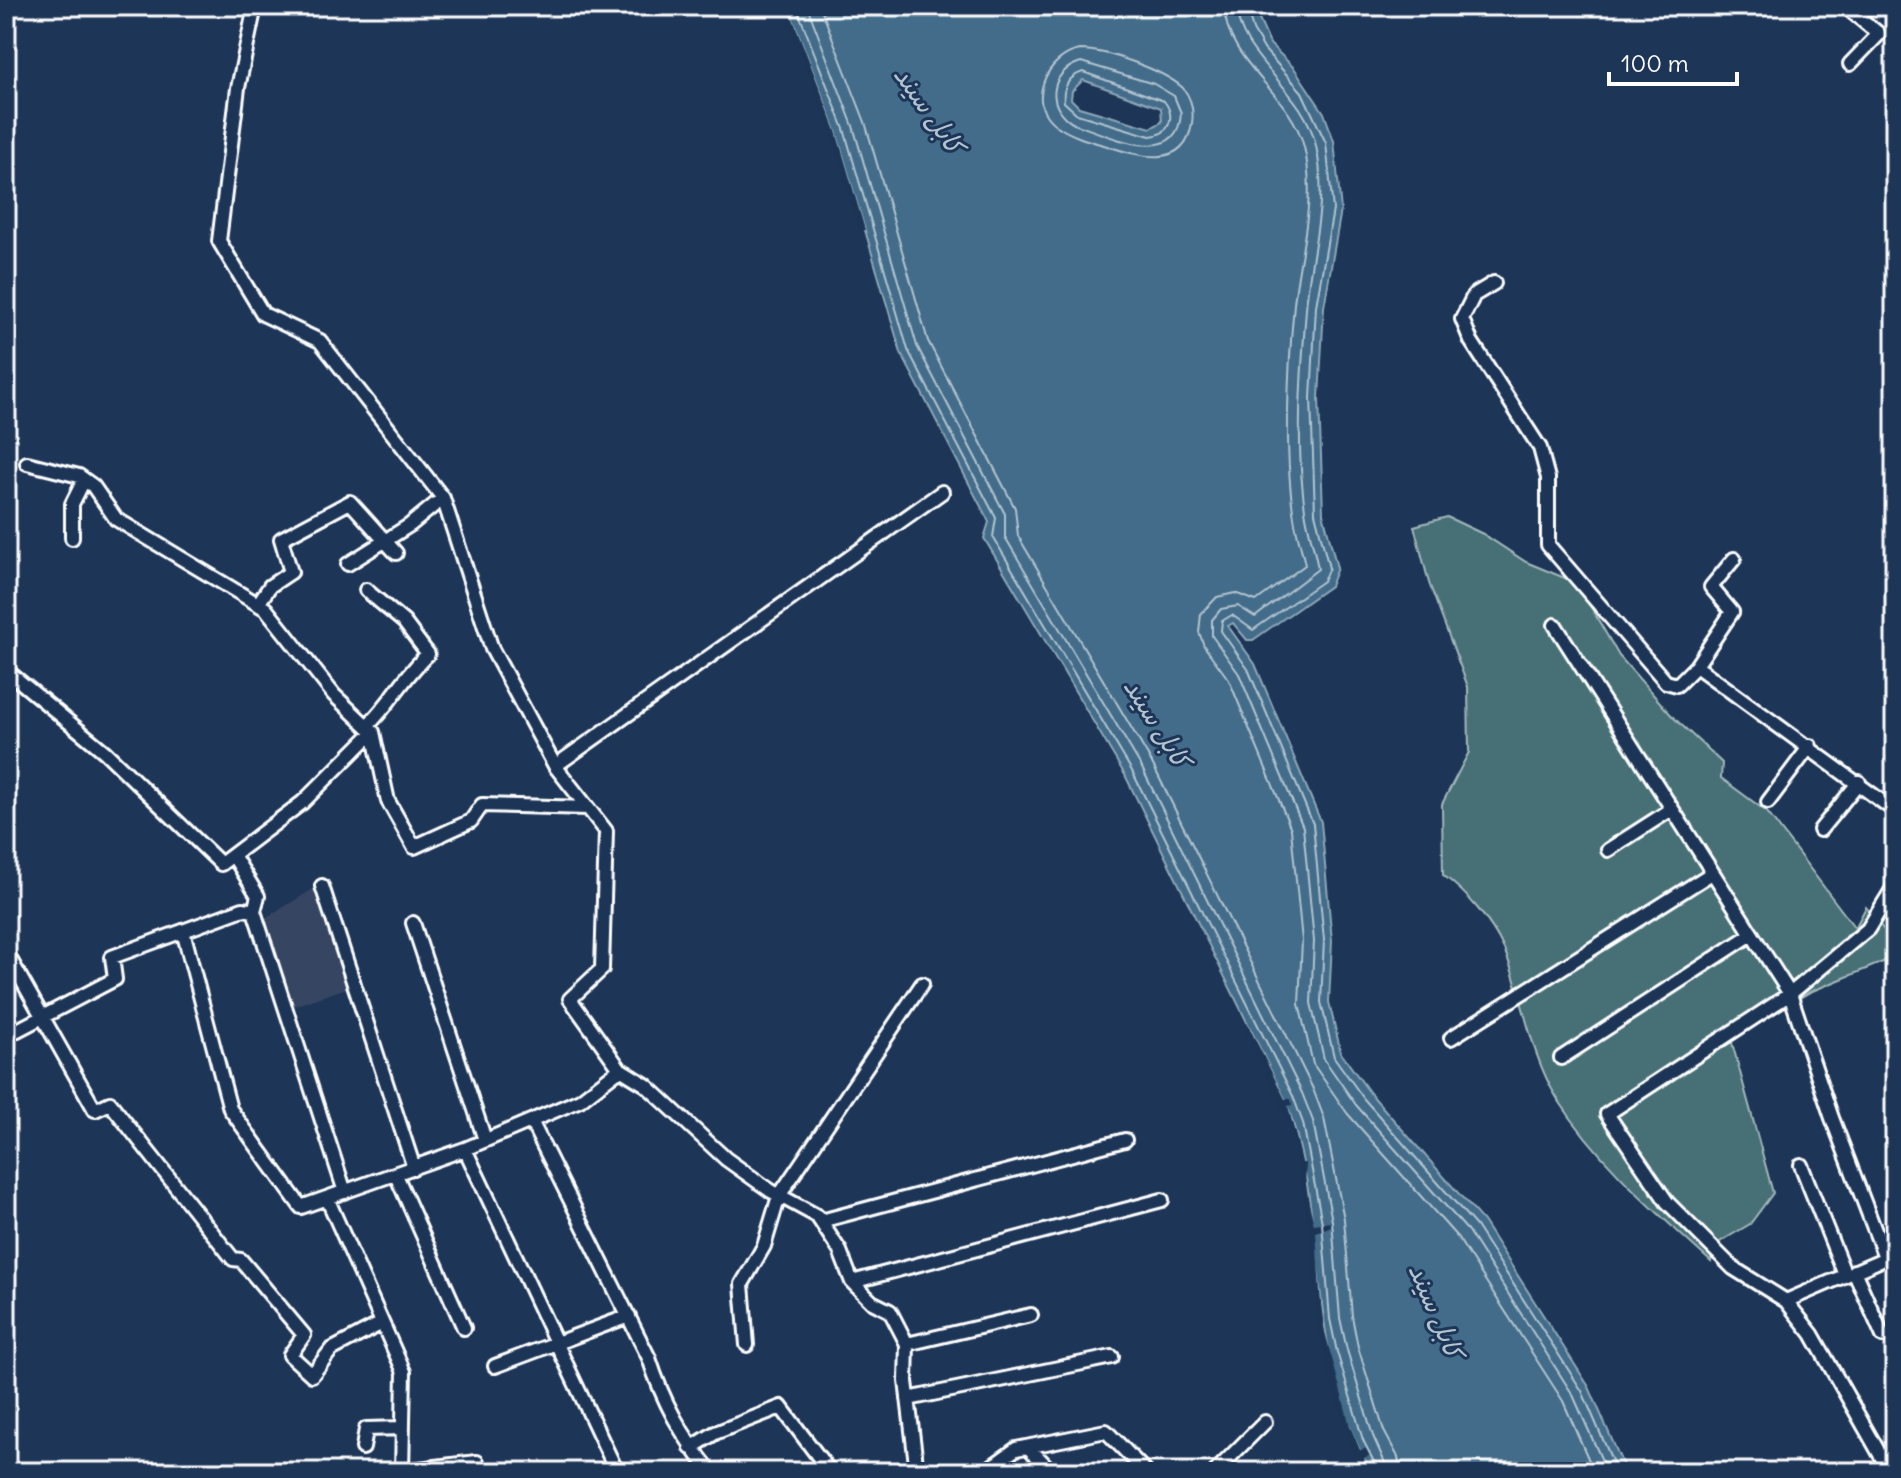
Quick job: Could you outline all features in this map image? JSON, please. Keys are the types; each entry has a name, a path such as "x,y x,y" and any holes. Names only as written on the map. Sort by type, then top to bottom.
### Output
{"street":[{"path":"255,6 238,88 219,241 263,314 320,341 443,498 492,649 555,766 606,831 602,969 570,999 620,1069 646,1085 726,1159 821,1221 840,1251 852,1282 872,1302 890,1311 907,1344 908,1399 917,1472"},
{"path":"1845,6 1879,34 1850,64"},
{"path":"1494,283 1474,295 1462,319 1471,341 1540,448 1548,478 1548,545 1666,682 1677,685 1696,666 1732,612 1711,587 1734,559"},
{"path":"27,463 84,480 116,519 266,609 334,695 370,729 388,801 414,847 471,821 482,805 588,808"},
{"path":"72,538 72,504 84,480"},
{"path":"555,766 942,492"},
{"path":"348,564 410,525 443,498"},
{"path":"258,604 270,586 291,572 281,539 350,502 396,553"},
{"path":"6,670 105,752 221,864 303,802 370,729 388,706 404,676 428,654 404,622 366,590"},
{"path":"1555,625 1790,994 1890,1256 1786,1301"},
{"path":"1696,666 1810,746 1895,811"},
{"path":"1768,802 1810,746"},
{"path":"1820,830 1859,782"},
{"path":"1608,850 1672,809"},
{"path":"233,855 258,896 254,911 345,1192"},
{"path":"1451,1038 1712,873"},
{"path":"1890,1472 1812,1334 1786,1301 1733,1268 1667,1202 1607,1114 1790,994 1868,929 1895,885"},
{"path":"322,886 414,1168"},
{"path":"6,1036 115,979 112,957 243,909 254,911"},
{"path":"413,923 485,1140"},
{"path":"183,931 230,1109 301,1207 465,1149 580,1100 620,1069"},
{"path":"1561,1058 1752,934"},
{"path":"6,952 95,1110 110,1103 233,1259 241,1260 304,1335 290,1355 312,1375 331,1350 382,1323"},
{"path":"747,1345 742,1284 764,1246 779,1196 922,984"},
{"path":"531,1121 649,1358 662,1400 691,1448 711,1472"},
{"path":"821,1221 1125,1140"},
{"path":"465,1149 617,1472"},
{"path":"1801,1165 1849,1273 1883,1336"},
{"path":"396,1175 464,1328"},
{"path":"327,1198 404,1372 402,1472 477,1462"},
{"path":"852,1282 1162,1200"},
{"path":"907,1344 1031,1315"},
{"path":"495,1366 629,1316"},
{"path":"908,1399 1112,1357"},
{"path":"691,1448 715,1433 781,1407 830,1472"},
{"path":"1215,1472 1265,1422"},
{"path":"363,1448 366,1429 403,1428"},
{"path":"984,1472 1016,1449 1106,1431 1146,1472"},
{"path":"1028,1447 1052,1472"}],"shaded area":[{"path":"318,886 350,987 291,1007 264,919"}],"green space":[{"path":"1447,517 1483,534 1526,562 1577,583 1619,656 1673,717 1722,763 1721,778 1767,812 1855,928 1866,907 1895,944 1895,957 1810,992 1731,1039 1773,1193 1750,1224 1713,1246 1711,1262 1609,1165 1557,1098 1533,1044 1511,967 1499,939 1478,908 1443,875 1442,804 1469,752 1468,687 1429,583 1414,526"}],"water":[{"name":"کابل سيند","path":"788,6 1253,6 1270,44 1294,68 1324,113 1334,141 1341,210 1324,307 1319,398 1323,513 1337,568 1330,586 1253,640 1247,640 1233,623 1228,626 1255,664 1321,822 1332,941 1329,1002 1341,1053 1370,1093 1483,1221 1589,1387 1626,1472 1372,1472 1350,1428 1336,1383 1326,1336 1308,1192 1299,1145 1285,1099 1125,775 984,538 989,522 901,353 836,131","holes":["1083,80 1161,108 1162,122 1151,128 1079,107 1071,99 1072,91"]}],"pier":[{"path":"784,6 788,6 836,131 865,230 860,230 833,133"},
{"path":"1247,1023 1285,1099 1291,1099 1292,1105 1288,1106 1302,1163 1306,1163 1305,1187 1314,1224 1332,1222 1332,1226 1316,1232 1322,1321 1350,1426 1360,1450 1368,1448 1371,1455 1364,1458 1372,1472 1368,1472 1352,1445 1328,1369 1318,1321 1312,1232 1291,1126 1244,1025"}]}
